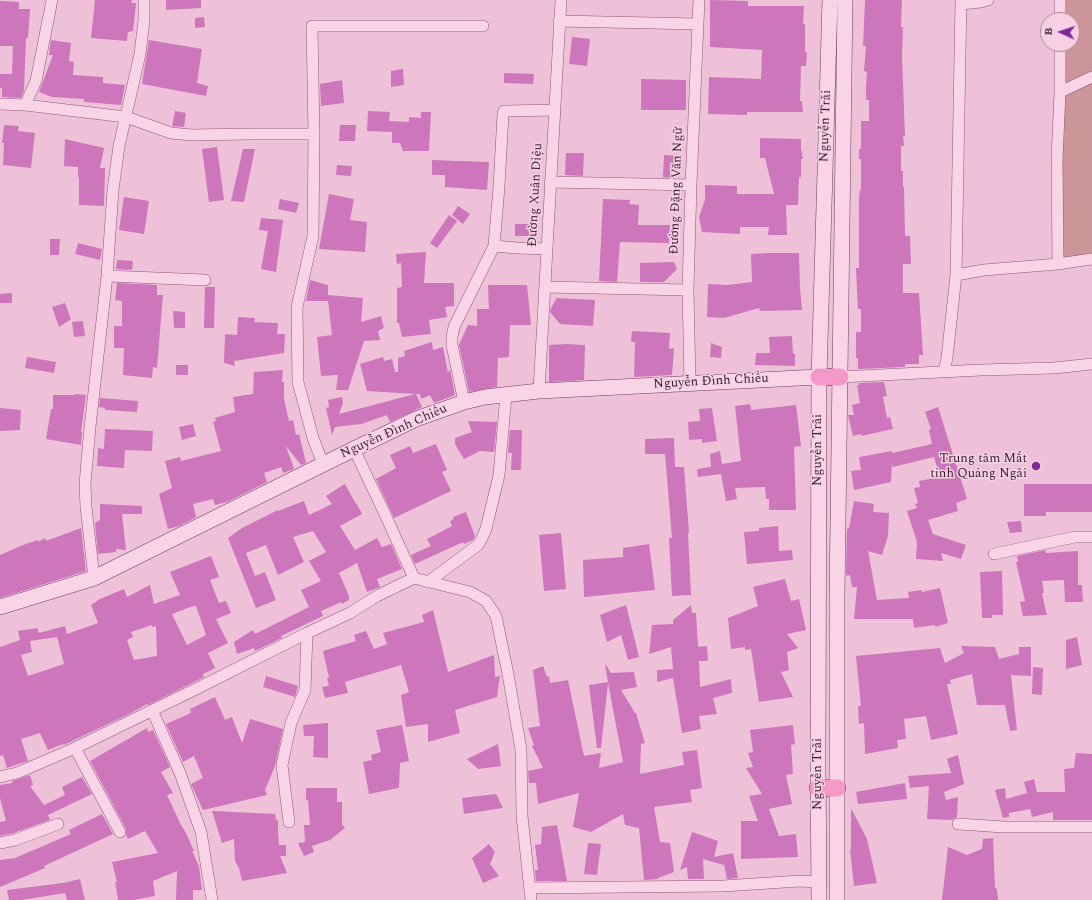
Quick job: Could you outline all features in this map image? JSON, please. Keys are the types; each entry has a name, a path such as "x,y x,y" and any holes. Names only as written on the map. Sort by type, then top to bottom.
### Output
{"main road":[{"name":"Nguyễn Trãi","path":"819,900 819,377 830,0"},
{"name":"Nguyễn Trãi","path":"837,900 837,596 845,0"},
{"path":"819,377 840,378"},
{"name":"Nguyễn Đình Chiểu","path":"0,607 94,578 416,419 464,402 485,397 539,391 819,377"},
{"path":"818,788 837,788"}],"street":[{"path":"25,105 36,80 52,0"},
{"path":"94,578 85,484 119,146 140,54 144,20 144,0"},
{"name":"Đường Xuân Diệu","path":"539,391 560,0"},
{"name":"Đường Đặng Văn Ngữ","path":"690,383 688,290 691,185 700,0"},
{"path":"944,372 947,358 956,275 961,2 981,2 988,0"},
{"path":"1060,0 1060,12"},
{"path":"559,21 698,24"},
{"path":"323,464 312,438 298,382 298,307 313,236 314,134 312,26 484,26"},
{"path":"1058,264 1057,159 1060,52"},
{"path":"1060,92 1092,77"},
{"path":"0,104 25,105 126,117 171,133 192,135 314,134"},
{"path":"464,402 452,345 452,337 454,327 494,246 499,187 502,114 504,111 554,110"},
{"path":"550,182 691,185"},
{"path":"494,246 546,249"},
{"path":"956,275 984,270 1058,264 1092,259"},
{"path":"107,276 205,280"},
{"path":"544,287 688,290"},
{"path":"840,378 1054,368 1092,364"},
{"path":"428,582 478,545 486,529 499,475 506,395"},
{"path":"354,449 414,578"},
{"path":"994,554 1075,537 1092,537"},
{"path":"0,777 17,773 75,748 350,613 377,596 414,578 470,592 486,601 496,616 521,750 522,816 531,900"},
{"path":"289,822 282,765 291,723 306,690 307,633"},
{"path":"152,710 180,773 201,832 212,900"},
{"path":"75,748 120,832"},
{"path":"0,843 15,840 58,824"},
{"path":"958,824 1004,827 1092,827"},
{"path":"530,888 723,886 800,881 819,882"}],"shaded area":[{"path":"1064,0 1092,0 1092,265 1058,264 1064,52 1080,52 1080,12 1065,12"}],"building":[{"path":"95,0 132,0 131,3 136,3 133,31 128,32 127,41 91,38"},
{"path":"166,0 201,0 201,8 166,10"},
{"path":"710,0 748,1 748,6 804,6 803,24 805,24 805,52 807,52 806,66 801,66 800,101 802,101 803,112 747,112 747,115 708,114 709,77 761,79 762,50 710,47"},
{"path":"865,0 902,0 901,27 903,27 902,56 905,136 903,136 904,146 901,146 901,171 903,171 904,187 905,236 910,236 911,264 903,264 903,293 919,293 923,355 919,355 919,364 905,364 905,367 858,369 858,358 856,358 856,332 861,332 861,309 858,309 856,268 859,268 859,198 861,190 861,159 859,159 859,149 861,149 861,121 869,121 869,100 866,100 867,72 864,71 866,46 863,46"},
{"path":"0,1 19,2 19,9 30,9 28,38 26,38 24,90 21,98 2,97 2,88 0,88 0,74 12,74 13,46 0,46"},
{"path":"204,17 205,27 195,28 195,18"},
{"path":"572,37 590,39 587,66 569,64"},
{"path":"51,40 71,43 69,61 74,62 73,75 103,77 103,83 125,85 121,105 84,102 84,99 52,97 39,92 53,55 49,55"},
{"path":"149,40 202,49 197,83 208,86 206,96 142,84"},
{"path":"403,69 404,85 391,87 391,71"},
{"path":"504,73 534,74 533,84 504,83"},
{"path":"641,79 686,80 686,110 641,110"},
{"path":"342,80 344,103 321,106 320,84"},
{"path":"175,111 186,113 184,127 172,126"},
{"path":"368,111 390,112 389,121 409,122 409,117 421,118 421,112 431,112 429,151 403,151 400,143 392,143 392,132 367,131"},
{"path":"4,125 19,126 18,131 35,133 31,168 3,165 4,143 2,143"},
{"path":"340,125 356,125 355,141 339,141"},
{"path":"760,138 801,139 803,159 801,159 801,177 799,177 798,205 786,205 787,235 768,235 769,227 740,227 740,234 702,232 699,217 705,200 705,185 737,186 737,194 774,194 765,158 760,158"},
{"path":"65,139 104,148 100,168 105,168 104,206 79,205 78,167 64,166"},
{"path":"217,147 224,200 209,202 202,149"},
{"path":"243,149 255,149 244,202 231,201"},
{"path":"566,153 584,153 583,176 565,175"},
{"path":"664,155 679,156 671,178 663,177"},
{"path":"432,160 489,162 487,190 445,187 445,175 432,175"},
{"path":"337,165 352,166 351,176 336,175"},
{"path":"329,194 354,199 350,220 367,222 365,252 319,249"},
{"path":"124,197 149,201 144,234 119,230"},
{"path":"280,199 299,203 296,213 278,209"},
{"path":"603,199 630,200 629,204 639,205 638,225 670,225 669,243 620,242 617,282 599,281"},
{"path":"458,206 470,214 463,224 452,215"},
{"path":"449,215 457,221 437,248 430,243"},
{"path":"261,218 283,220 276,272 261,269 268,231 259,230"},
{"path":"515,224 529,224 529,236 515,236"},
{"path":"50,239 60,239 59,255 50,255"},
{"path":"78,243 102,249 100,260 75,254"},
{"path":"426,252 424,283 454,283 454,306 445,307 447,317 429,320 431,334 402,337 399,323 397,323 397,288 402,287 401,263 397,264 396,254"},
{"path":"799,253 802,310 760,311 759,308 724,318 707,317 708,284 727,285 752,282 751,254"},
{"path":"117,260 133,261 132,270 116,269"},
{"path":"674,262 677,269 664,282 640,282 640,263"},
{"path":"310,280 328,285 328,295 363,298 361,322 381,316 384,328 378,331 380,340 364,341 348,390 336,390 338,375 321,376 317,337 332,335 328,301 306,301"},
{"path":"117,283 157,285 157,295 163,295 157,368 153,367 152,378 123,375 124,348 114,348 114,326 122,326 122,301 115,300"},
{"path":"488,285 527,285 531,325 510,325 509,357 498,358 497,387 469,392 459,345 468,325 477,326 477,309 489,309"},
{"path":"205,287 215,287 214,328 204,328"},
{"path":"12,293 12,303 0,303 0,294"},
{"path":"557,298 595,300 593,326 560,324 550,312"},
{"path":"65,303 71,319 59,327 52,307"},
{"path":"173,311 185,312 185,328 174,328"},
{"path":"238,317 255,318 254,322 278,323 277,334 285,334 284,353 234,361 235,366 224,363 225,334 237,335"},
{"path":"83,321 85,336 74,337 72,322"},
{"path":"632,331 670,333 669,349 674,348 672,375 634,377 635,342 631,342"},
{"path":"792,336 795,366 755,365 756,353 770,353 769,337"},
{"path":"432,342 433,350 443,347 448,373 450,369 455,395 434,403 430,395 421,399 420,394 416,394 422,407 390,422 387,415 361,424 335,427 332,435 326,408 329,407 328,400 342,397 343,403 339,414 415,394 367,391 360,364 383,357 384,361 392,359 395,372 398,372 398,358 405,356 404,351"},
{"path":"711,343 722,347 721,358 710,357"},
{"path":"549,345 585,345 584,380 549,382"},
{"path":"27,357 56,362 54,373 25,368"},
{"path":"176,365 188,365 188,375 176,375"},
{"path":"283,370 282,382 284,382 284,399 289,421 293,420 296,435 299,434 306,463 301,465 286,446 294,469 283,473 281,467 264,473 267,482 227,502 215,505 213,499 193,504 196,517 179,526 168,529 159,494 172,488 165,461 180,457 181,461 221,451 213,422 216,421 215,418 235,412 233,397 253,394 254,372"},
{"path":"884,382 887,396 883,397 887,418 890,417 893,429 861,436 861,434 853,436 848,415 854,415 852,405 860,403 857,385 859,385 859,383"},
{"path":"53,395 86,395 81,432 81,445 46,439 51,409 53,409"},
{"path":"100,398 138,401 137,412 105,410 105,408 99,407"},
{"path":"750,404 751,410 796,405 801,446 794,447 796,510 769,510 769,499 766,499 765,487 735,488 737,499 726,501 721,474 698,477 697,469 711,467 710,454 720,451 722,464 741,461 735,406"},
{"path":"938,407 967,499 956,503 958,511 928,520 933,534 966,545 961,559 941,553 943,561 916,559 917,542 907,511 917,508 915,504 918,503 914,488 920,487 919,481 940,477 934,457 893,467 892,463 891,482 854,490 851,471 861,470 859,457 892,451 892,453 932,444 929,430 931,429 925,412"},
{"path":"0,408 21,410 20,430 0,431"},
{"path":"712,408 717,441 702,443 702,439 689,440 688,422 700,421 699,409"},
{"path":"468,421 497,422 494,452 480,451 464,459 455,444 455,438 472,432"},
{"path":"193,424 196,436 182,440 179,427"},
{"path":"105,429 153,431 152,451 125,450 124,468 97,466 98,448 104,449"},
{"path":"510,430 522,430 521,470 511,470 512,453 508,453"},
{"path":"674,438 675,467 684,467 689,532 691,595 672,596 669,538 672,538 665,454 645,454 645,439"},
{"path":"436,444 447,470 442,472 451,491 394,518 376,479 396,468 390,455 410,446 413,453"},
{"path":"345,484 362,514 340,526 355,550 377,538 382,547 391,544 402,569 377,579 380,587 367,592 357,563 339,573 349,596 349,600 321,611 323,616 281,636 282,638 255,651 254,648 237,654 234,642 253,630 255,634 309,607 301,590 321,581 309,561 326,552 313,531 293,537 304,562 278,575 266,545 246,553 255,576 265,572 276,600 256,608 228,538 242,528 278,510 304,501 309,515 332,504 326,496"},
{"path":"1024,484 1092,484 1092,512 1046,512 1046,516 1024,516"},
{"path":"854,501 874,504 873,512 889,513 888,536 882,555 868,551 877,600 909,598 908,592 921,590 922,592 940,588 948,623 935,627 935,625 914,628 913,619 854,619 857,587 852,587 850,575 847,576 846,573 847,529 849,528"},
{"path":"100,504 142,506 142,514 122,514 126,550 116,549 116,552 98,554 95,523 100,520"},
{"path":"466,512 475,536 473,540 464,544 463,542 415,564 411,555 431,546 427,539 452,526 450,521 454,519 453,517"},
{"path":"1021,521 1022,532 1010,533 1007,522"},
{"path":"778,526 779,551 792,550 793,560 747,564 744,532 759,531 759,528"},
{"path":"81,528 86,571 0,598 0,555 38,540 38,542 45,538 46,541"},
{"path":"561,533 566,589 544,591 539,535"},
{"path":"649,544 655,590 584,597 583,560 623,557 623,548"},
{"path":"1045,550 1046,553 1078,551 1078,585 1082,585 1083,602 1065,602 1064,580 1042,581 1044,593 1042,593 1047,615 1023,616 1020,602 1025,601 1016,562 1018,562 1017,556"},
{"path":"211,556 219,577 210,580 219,603 226,601 231,613 216,619 228,643 208,653 215,668 203,674 204,677 64,745 63,744 48,750 40,733 21,739 28,761 7,768 3,755 0,756 0,647 20,640 18,631 37,628 39,633 65,626 67,634 98,623 91,605 100,599 124,589 127,597 150,585 154,604 180,595 170,572","holes":["196,606 206,635 187,645 172,614","152,625 152,627 156,626 157,656 134,660 127,640 133,637 131,632","57,637 64,664 28,676 21,655 32,652 30,641"]},
{"path":"1002,571 1003,615 992,615 992,618 982,618 980,572"},
{"path":"785,579 791,601 799,599 806,630 787,634 798,648 787,652 789,670 781,672 793,697 759,702 751,649 745,650 745,647 731,649 728,618 758,606 753,587"},
{"path":"626,605 639,657 628,660 621,635 607,642 600,615"},
{"path":"691,605 692,613 696,613 698,647 707,646 708,661 699,661 700,687 731,679 732,693 713,698 717,714 699,716 701,729 682,733 673,678 657,682 657,670 673,669 671,647 649,654 652,625 673,624 673,620"},
{"path":"433,610 448,672 494,655 495,677 500,676 497,697 455,710 460,733 428,742 428,724 406,727 401,695 409,692 401,665 345,682 348,693 325,698 322,687 329,686 327,678 329,677 323,651 356,641 354,635 366,631 374,649 387,644 383,633 424,622 422,615"},
{"path":"1077,637 1082,665 1066,669 1066,640"},
{"path":"961,646 995,647 999,659 1019,654 1019,647 1031,647 1031,676 1011,675 1017,730 1010,731 1005,705 977,705 972,674 950,680 951,684 947,684 958,734 931,740 926,716 904,719 906,739 897,740 898,748 865,754 864,723 859,724 858,706 861,706 856,656 940,648 945,663 964,653"},
{"path":"605,665 611,673 634,672 637,687 621,690 636,713 645,743 641,744 640,774 684,765 682,752 697,750 702,788 690,790 692,802 654,807 660,842 670,843 674,872 658,879 644,880 639,828 625,825 623,814 591,832 573,827 579,793 538,804 536,783 529,783 528,771 543,768 532,746 534,745 528,728 540,726 533,670 543,666 547,677 549,676 550,683 568,680 584,756 601,753 599,768 623,762 608,683 601,748 597,748 589,685 608,682"},
{"path":"1033,667 1043,668 1042,695 1032,694"},
{"path":"266,676 298,686 295,697 263,687"},
{"path":"215,697 225,720 232,717 242,743 250,719 283,729 275,766 265,790 267,795 203,810 191,784 203,778 194,756 183,762 166,724 191,713 190,709"},
{"path":"328,723 328,758 313,757 314,736 304,736 303,725"},
{"path":"402,725 409,761 400,763 399,788 369,794 363,762 372,760 371,755 381,752 376,730"},
{"path":"793,725 795,744 791,745 793,774 786,775 792,804 769,809 779,836 796,834 798,857 741,859 741,821 758,821 749,796 762,794 746,768 753,767 748,753 753,752 750,730"},
{"path":"147,728 148,732 153,730 170,767 161,772 173,793 167,795 186,833 199,866 202,890 193,890 193,900 176,900 177,871 153,881 155,896 133,900 118,900 115,882 117,882 112,862 158,853 145,831 128,839 126,829 90,761"},
{"path":"498,744 501,766 478,769 467,759"},
{"path":"1076,753 1092,754 1092,820 1053,820 1053,812 1032,817 1030,809 1009,813 1009,817 1003,818 995,790 1005,788 1006,799 1027,793 1024,782 1034,779 1037,792 1065,792 1064,769 1074,768"},
{"path":"958,755 964,784 944,792 946,800 958,797 957,817 952,820 927,819 929,786 910,788 908,776 951,773 947,759"},
{"path":"30,775 33,785 30,786 44,805 65,795 62,787 82,777 92,794 48,815 50,820 14,833 0,836 0,822 6,821 0,798 0,785 12,783 12,781"},
{"path":"905,783 907,799 858,804 856,792"},
{"path":"306,788 337,788 337,802 342,802 342,824 345,828 330,840 312,846 314,852 304,856 298,843 305,842 304,825 310,825 308,800 306,800"},
{"path":"496,794 503,808 464,814 462,798"},
{"path":"851,808 867,839 877,883 854,886 850,849"},
{"path":"212,811 275,814 276,820 278,820 279,845 286,845 286,856 280,856 287,873 242,881 239,868 235,861 234,839 222,843"},
{"path":"102,814 113,834 44,866 45,868 0,887 0,860 15,858 71,834 69,830"},
{"path":"557,825 567,881 536,881 535,870 538,870 535,845 541,844 542,827"},
{"path":"692,832 718,841 714,857 733,853 738,878 727,879 724,865 703,859 704,879 688,879 687,867 680,870"},
{"path":"993,838 995,888 997,889 998,900 942,900 948,847 967,855 982,849 983,839"},
{"path":"588,843 601,844 597,875 584,874"},
{"path":"489,844 495,852 490,864 499,876 483,883 472,858"},
{"path":"80,879 85,900 67,900 65,893 22,900 9,900 7,890 63,883"}],"place":[{"name":"Trung tâm Mắt tỉnh Quảng Ngãi","path":"1036,466"}]}
